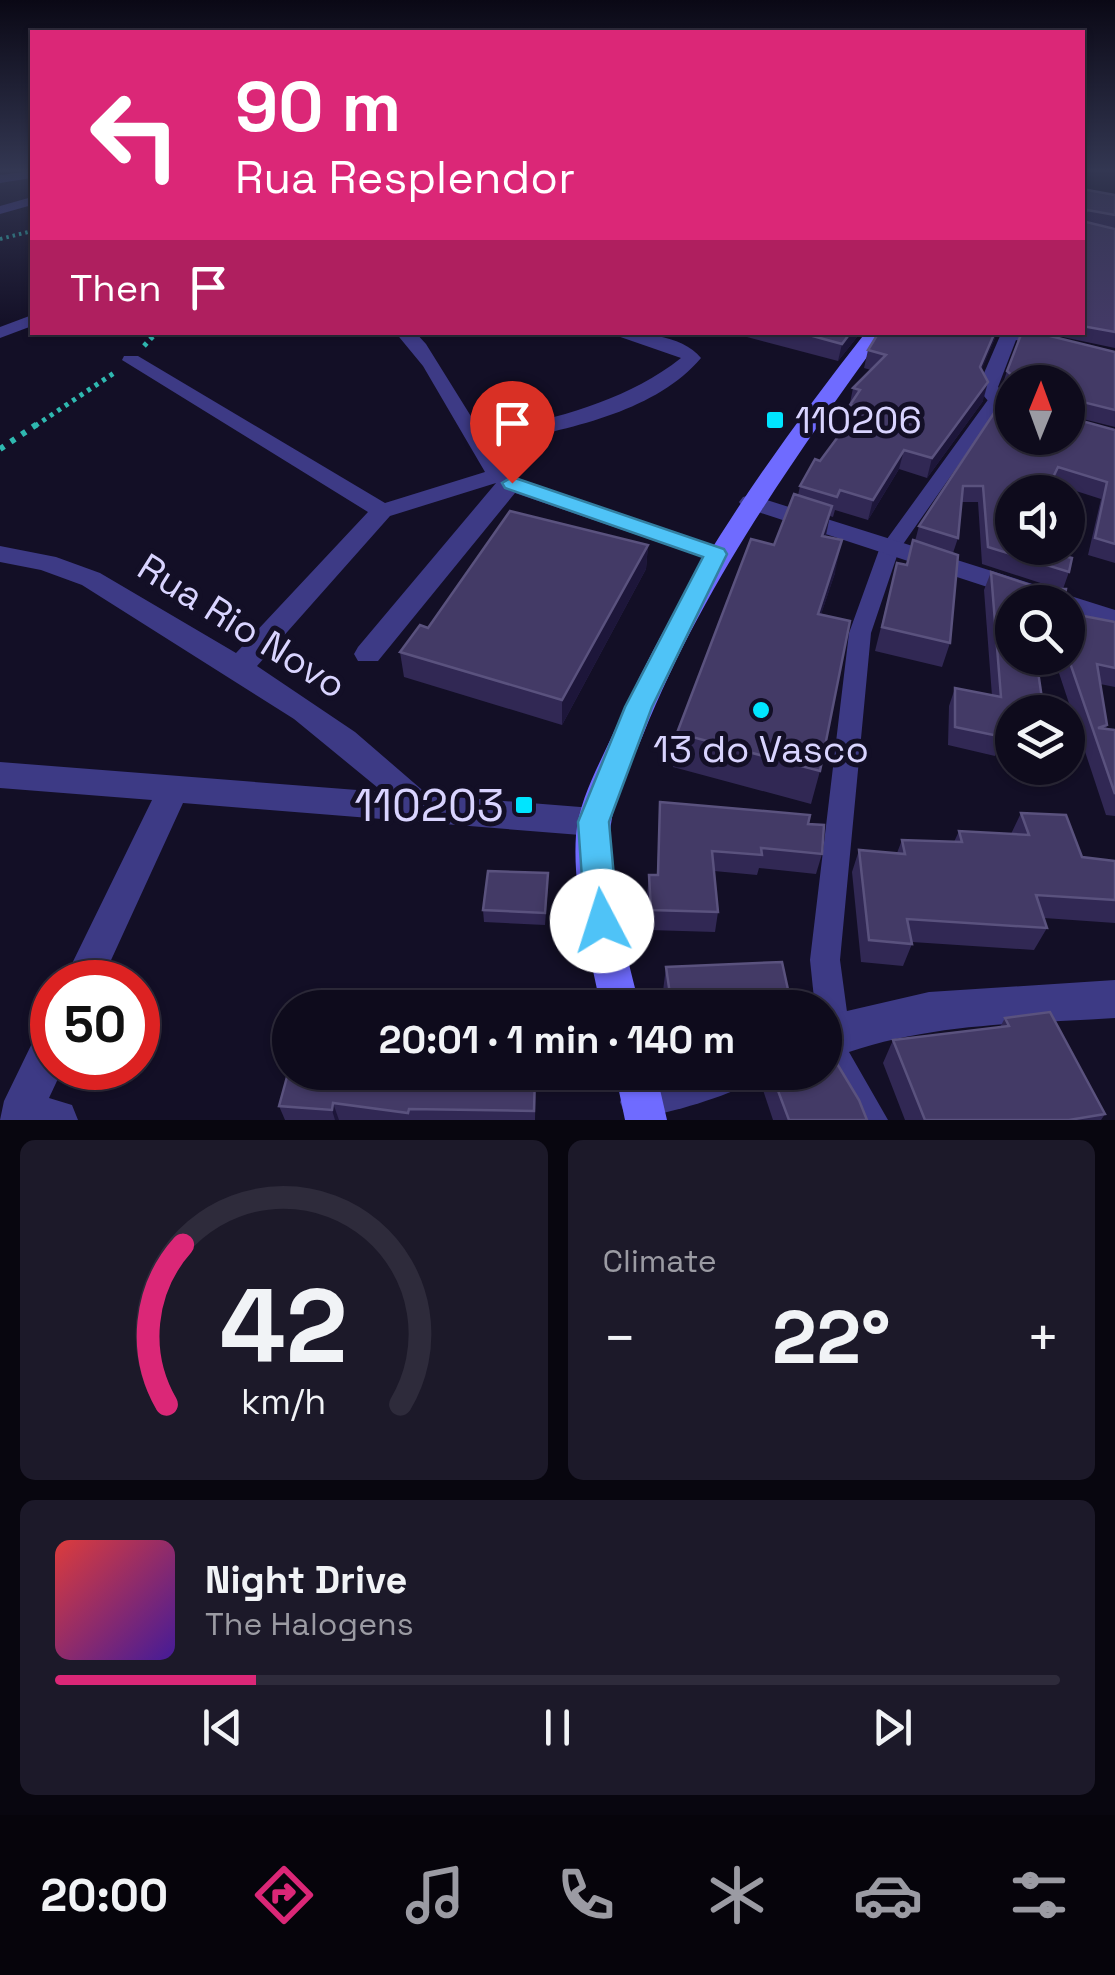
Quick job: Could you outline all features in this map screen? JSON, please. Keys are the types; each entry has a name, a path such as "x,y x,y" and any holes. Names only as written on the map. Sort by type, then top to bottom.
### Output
{"main road":[{"path":"617,990 602,921 594,822 638,707 716,554 792,438 874,335"}],"street":[{"path":"0,333 30,321"},
{"path":"407,335 442,376 475,442 506,479 716,554"},
{"path":"475,442 566,420 645,389 689,361 691,354 624,335"},
{"path":"996,365 1006,335"},
{"path":"1016,335 1115,358"},
{"path":"131,360 382,511"},
{"path":"995,367 988,387 995,394"},
{"path":"238,669 382,511 506,479"},
{"path":"368,654 506,479"},
{"path":"751,502 1003,585"},
{"name":"Rua Rio Novo","path":"0,554 47,563 91,579 334,728 373,760 419,807"},
{"path":"1085,610 1115,619"},
{"path":"0,774 594,822"},
{"path":"92,960 173,789"},
{"path":"842,1035 929,1011 1115,998"},
{"path":"31,1119 39,1090"},
{"path":"641,1098 669,1090"}],"lane":[{"path":"826,990 824,960 860,634 889,550 995,415"},
{"path":"842,1065 871,1120"}],"path":[{"path":"0,239 30,231"},
{"path":"0,449 131,360 154,335"}],"building":[{"path":"1085,223 1115,229 1115,332 1085,327"},
{"path":"809,335 849,335 842,344"},
{"path":"877,335 994,335 980,367 988,382 932,458 904,450 873,500 840,490 837,497 800,486 815,459 820,461 860,407 850,405 860,390 853,388 886,355 868,350"},
{"path":"1021,335 1046,335 1115,352 1115,410 1085,402 1085,365 1009,365"},
{"path":"995,412 995,455 1085,455 1085,422 1115,430 1115,544 1095,538 1107,482 1058,467 1054,475 995,475 995,549 988,547 983,486 963,486 958,538 919,526"},
{"path":"794,494 832,506 822,536 842,540 818,614 850,621 820,771 677,733 751,539 774,545"},
{"path":"510,511 648,545 562,700 400,652 420,625 428,628"},
{"path":"913,540 958,555 950,643 882,627 897,563 907,565"},
{"path":"1046,565 1070,565 1069,572"},
{"path":"991,572 1030,585 995,585 995,622"},
{"path":"1085,616 1115,622 1115,668 1097,664 1107,725 1098,728 1115,730 1115,794 1085,707 1085,695 1081,695 1074,675 1085,675"},
{"path":"999,675 1039,675 1041,695 1001,695"},
{"path":"955,688 995,696 995,735 955,727"},
{"path":"660,802 810,815 808,824 824,825 822,854 761,848 762,855 712,851 718,912 651,910 649,875 658,875"},
{"path":"1021,813 1066,815 1082,857 1115,861 1115,900 1036,895 1047,928 907,919 912,944 869,940 859,850 905,854 902,840 962,842 959,831 1029,835"},
{"path":"488,871 548,873 545,913 483,910"},
{"path":"782,962 788,990 669,990 666,967"},
{"path":"1050,1012 1105,1114 1069,1120 925,1120 893,1040 1009,1026 1005,1018"},
{"path":"842,1072 867,1120 789,1120 778,1090 842,1090"},
{"path":"283,1090 535,1090 534,1111 409,1109 408,1113 333,1103 332,1110 279,1106"}],"place":[{"name":"110206","path":"775,420"},
{"name":"13 do Vasco","path":"761,710"},
{"name":"110203","path":"524,805"}],"route":[{"path":"512,483 716,554 638,707 594,822 602,921"}]}
